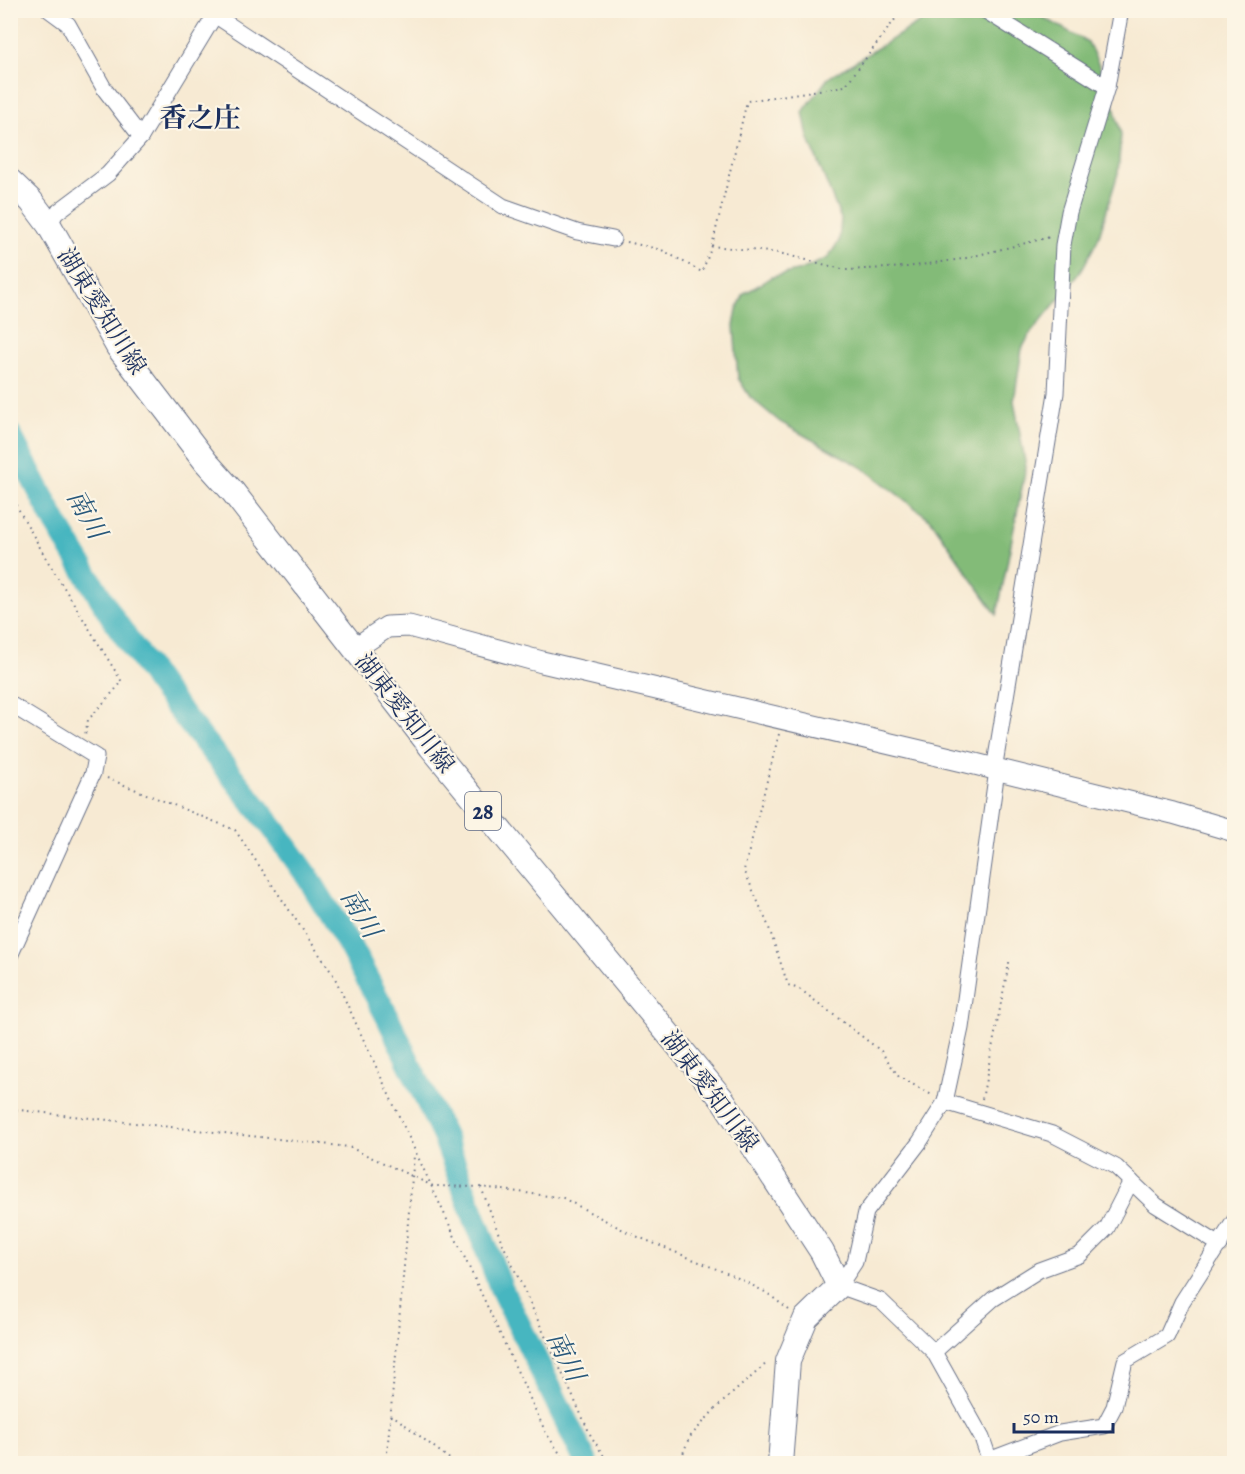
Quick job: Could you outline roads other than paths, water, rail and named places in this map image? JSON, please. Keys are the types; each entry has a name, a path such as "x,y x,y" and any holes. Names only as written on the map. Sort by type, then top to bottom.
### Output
{"main road":[{"name":"湖東愛知川線","path":"10,181 31,201 48,225 118,347 354,649 567,914 723,1100 822,1252 839,1286"},
{"path":"780,1464 789,1360 806,1318 839,1286"}],"street":[{"path":"49,10 68,24 105,90 141,137"},
{"path":"984,10 1107,87"},
{"path":"1121,10 1107,87 1065,234 1061,261 1056,393 996,770 961,1028 945,1102 920,1143 866,1212 855,1262 839,1286 881,1301 934,1352 982,1438 990,1462 1060,1433 1104,1426 1114,1407 1125,1361 1167,1336 1182,1302 1234,1221"},
{"path":"48,225 56,213 108,174 141,137 214,12 503,206 577,232 612,239"},
{"path":"354,649 387,627 409,626 542,662 1173,813 1234,831"},
{"path":"10,704 96,757 93,773 10,956"},
{"path":"945,1102 1052,1134 1116,1167 1155,1205 1220,1245"},
{"path":"934,1352 993,1299 1040,1270 1080,1255 1107,1228 1131,1181"}],"waterway":[{"name":"南川","path":"10,435 57,525 114,620 163,690 274,829 306,874 348,943 387,1016 445,1139 501,1288 587,1464"}],"district":[{"name":"香之庄","path":"200,118"}]}
